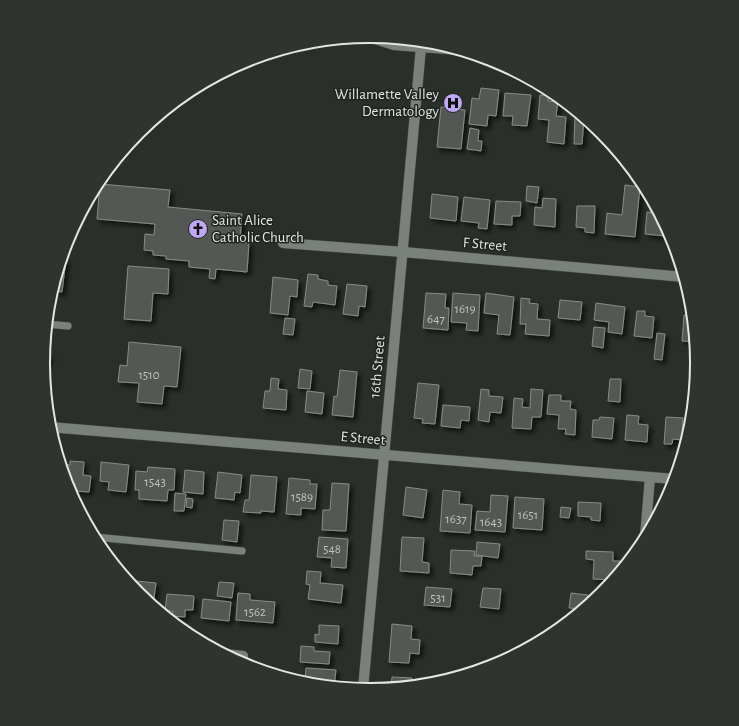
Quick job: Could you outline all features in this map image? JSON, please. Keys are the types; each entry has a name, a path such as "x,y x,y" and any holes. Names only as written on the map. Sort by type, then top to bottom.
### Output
{"street":[{"name":"16th Street","path":"365,683 421,47"},
{"name":"F Street","path":"283,244 403,252 678,276"},
{"name":"E Street","path":"56,428 668,478"},
{"path":"646,525 650,477"}],"lane":[{"path":"52,325 68,326"},
{"path":"102,539 242,551"}],"building":[{"path":"481,88 499,90 496,116 488,115 487,126 469,124 472,98 479,99"},
{"path":"505,93 531,95 527,126 512,125 513,116 503,116"},
{"path":"540,95 545,96 549,98 548,101 553,102 558,105 556,116 566,117 564,144 547,142 549,120 538,119"},
{"path":"441,107 465,110 461,149 437,147"},
{"path":"575,118 583,125 582,144 574,144"},
{"path":"470,128 479,130 478,141 482,141 481,151 467,149"},
{"name":"Saint Alice Catholic Church","path":"104,184 170,190 168,207 242,214 240,242 249,243 247,272 216,269 215,279 209,278 210,269 189,267 189,261 166,259 166,256 153,255 153,251 144,250 145,234 154,235 155,224 97,219 99,191"},
{"path":"625,185 637,187 640,191 635,237 605,234 607,213 622,215"},
{"path":"527,186 539,187 537,203 526,201"},
{"path":"432,194 458,197 456,221 430,218"},
{"path":"464,197 490,200 487,229 478,228 479,223 461,221"},
{"path":"543,198 556,199 555,227 534,225 535,207 542,208"},
{"path":"496,201 521,202 520,216 512,216 512,225 494,224"},
{"path":"577,206 595,206 594,233 585,232 585,228 576,227"},
{"path":"647,212 652,212 663,236 645,234"},
{"path":"66,261 62,292 58,291"},
{"path":"128,266 169,269 168,294 153,293 151,321 124,319"},
{"path":"308,274 318,275 318,279 328,281 328,285 337,286 335,305 313,302 312,307 304,306"},
{"path":"273,277 298,280 297,297 290,296 288,315 270,313"},
{"path":"347,284 367,286 365,307 359,306 358,316 343,314"},
{"path":"426,293 446,294 445,308 449,308 448,330 423,328"},
{"path":"453,293 480,295 478,331 466,330 467,323 451,322"},
{"path":"486,293 514,297 510,335 497,334 499,315 484,313"},
{"path":"521,298 530,299 529,303 538,304 537,319 550,320 549,336 525,334 526,324 520,324"},
{"path":"560,300 582,302 580,320 558,318"},
{"path":"596,303 625,307 622,334 608,332 609,322 594,320"},
{"path":"637,311 645,311 645,316 654,317 652,338 634,336"},
{"path":"684,315 686,315 689,342 682,341"},
{"path":"285,318 295,319 293,335 283,334"},
{"path":"594,327 605,328 603,348 592,346"},
{"path":"657,333 665,334 662,360 654,359"},
{"path":"129,342 181,347 177,387 164,386 162,404 137,402 139,383 118,382 120,365 127,366"},
{"path":"300,369 312,371 310,389 298,388"},
{"path":"340,370 357,372 353,417 332,415 334,396 337,397"},
{"path":"271,378 279,379 278,389 287,390 286,410 263,408 265,391 270,391"},
{"path":"610,379 621,379 620,402 608,401"},
{"path":"418,383 439,385 435,424 422,423 423,419 414,418"},
{"path":"481,389 489,390 489,396 503,397 501,413 490,412 489,422 478,420"},
{"path":"531,389 543,390 541,417 532,417 531,429 512,428 514,398 523,399 522,407 530,408"},
{"path":"307,391 324,393 322,414 305,412"},
{"path":"549,395 561,395 561,401 571,401 570,409 576,410 575,435 565,434 566,429 558,429 559,415 547,414"},
{"path":"443,405 470,407 469,421 461,420 460,428 441,426"},
{"path":"627,415 639,416 638,424 648,425 647,442 625,440"},
{"path":"600,417 614,418 612,439 592,437 593,420 599,420"},
{"path":"666,417 683,418 680,440 673,439 672,444 664,444"},
{"path":"70,461 84,462 83,475 91,476 89,492 77,491 66,464 70,465"},
{"path":"101,462 129,465 126,492 108,490 109,482 100,481"},
{"path":"148,467 175,469 174,490 168,490 167,501 139,499 139,490 135,490 136,471 147,472"},
{"path":"185,470 204,472 203,494 183,492"},
{"path":"218,472 242,475 240,493 235,492 234,500 215,498"},
{"path":"251,475 277,477 274,512 243,512 245,500 249,500"},
{"path":"289,478 310,480 310,484 317,484 315,509 301,508 301,515 286,514"},
{"path":"332,483 349,484 346,531 322,530 323,510 330,510"},
{"path":"406,487 427,490 423,518 403,515"},
{"path":"443,490 460,492 459,504 472,505 470,533 440,531"},
{"path":"175,493 186,494 184,511 174,511"},
{"path":"491,495 508,496 505,532 475,530 477,511 490,512"},
{"path":"515,497 544,499 542,530 513,528"},
{"path":"187,498 193,499 192,508 186,507"},
{"path":"578,502 601,503 600,521 591,520 591,517 578,516"},
{"path":"561,507 571,508 569,518 560,517"},
{"path":"224,520 239,521 237,542 222,540"},
{"path":"319,537 348,539 346,568 331,567 332,558 317,557"},
{"path":"402,537 424,538 422,562 429,563 429,573 400,571"},
{"path":"477,542 500,544 498,558 476,555"},
{"path":"451,550 475,551 474,556 482,556 481,566 473,566 472,575 450,573"},
{"path":"586,551 613,552 613,561 620,561 605,580 593,579 594,560 586,559"},
{"path":"307,571 321,572 320,583 343,585 341,603 308,599 310,585 306,584"},
{"path":"135,581 156,583 154,599"},
{"path":"219,582 234,583 232,598 217,596"},
{"path":"426,587 452,589 450,607 424,605"},
{"path":"483,588 501,589 499,609 480,607"},
{"path":"238,593 250,594 250,600 275,602 273,623 236,620"},
{"path":"571,593 588,595 575,608 569,608"},
{"path":"167,594 194,596 193,610 185,610 185,617 174,616 172,615 173,611 168,611 165,609"},
{"path":"203,599 231,602 229,621 201,618"},
{"path":"392,624 412,626 411,639 420,640 419,654 410,653 409,663 389,662"},
{"path":"319,625 339,626 338,644 315,642 315,634 319,635"},
{"path":"301,646 314,647 314,651 330,652 329,664 300,662"},
{"path":"306,668 336,670 335,681 305,677"},
{"path":"392,677 412,678 412,680 392,682"}],"place":[{"name":"Willamette Valley Dermatology","path":"453,103"},
{"name":"Saint Alice Catholic Church","path":"198,229"}]}
